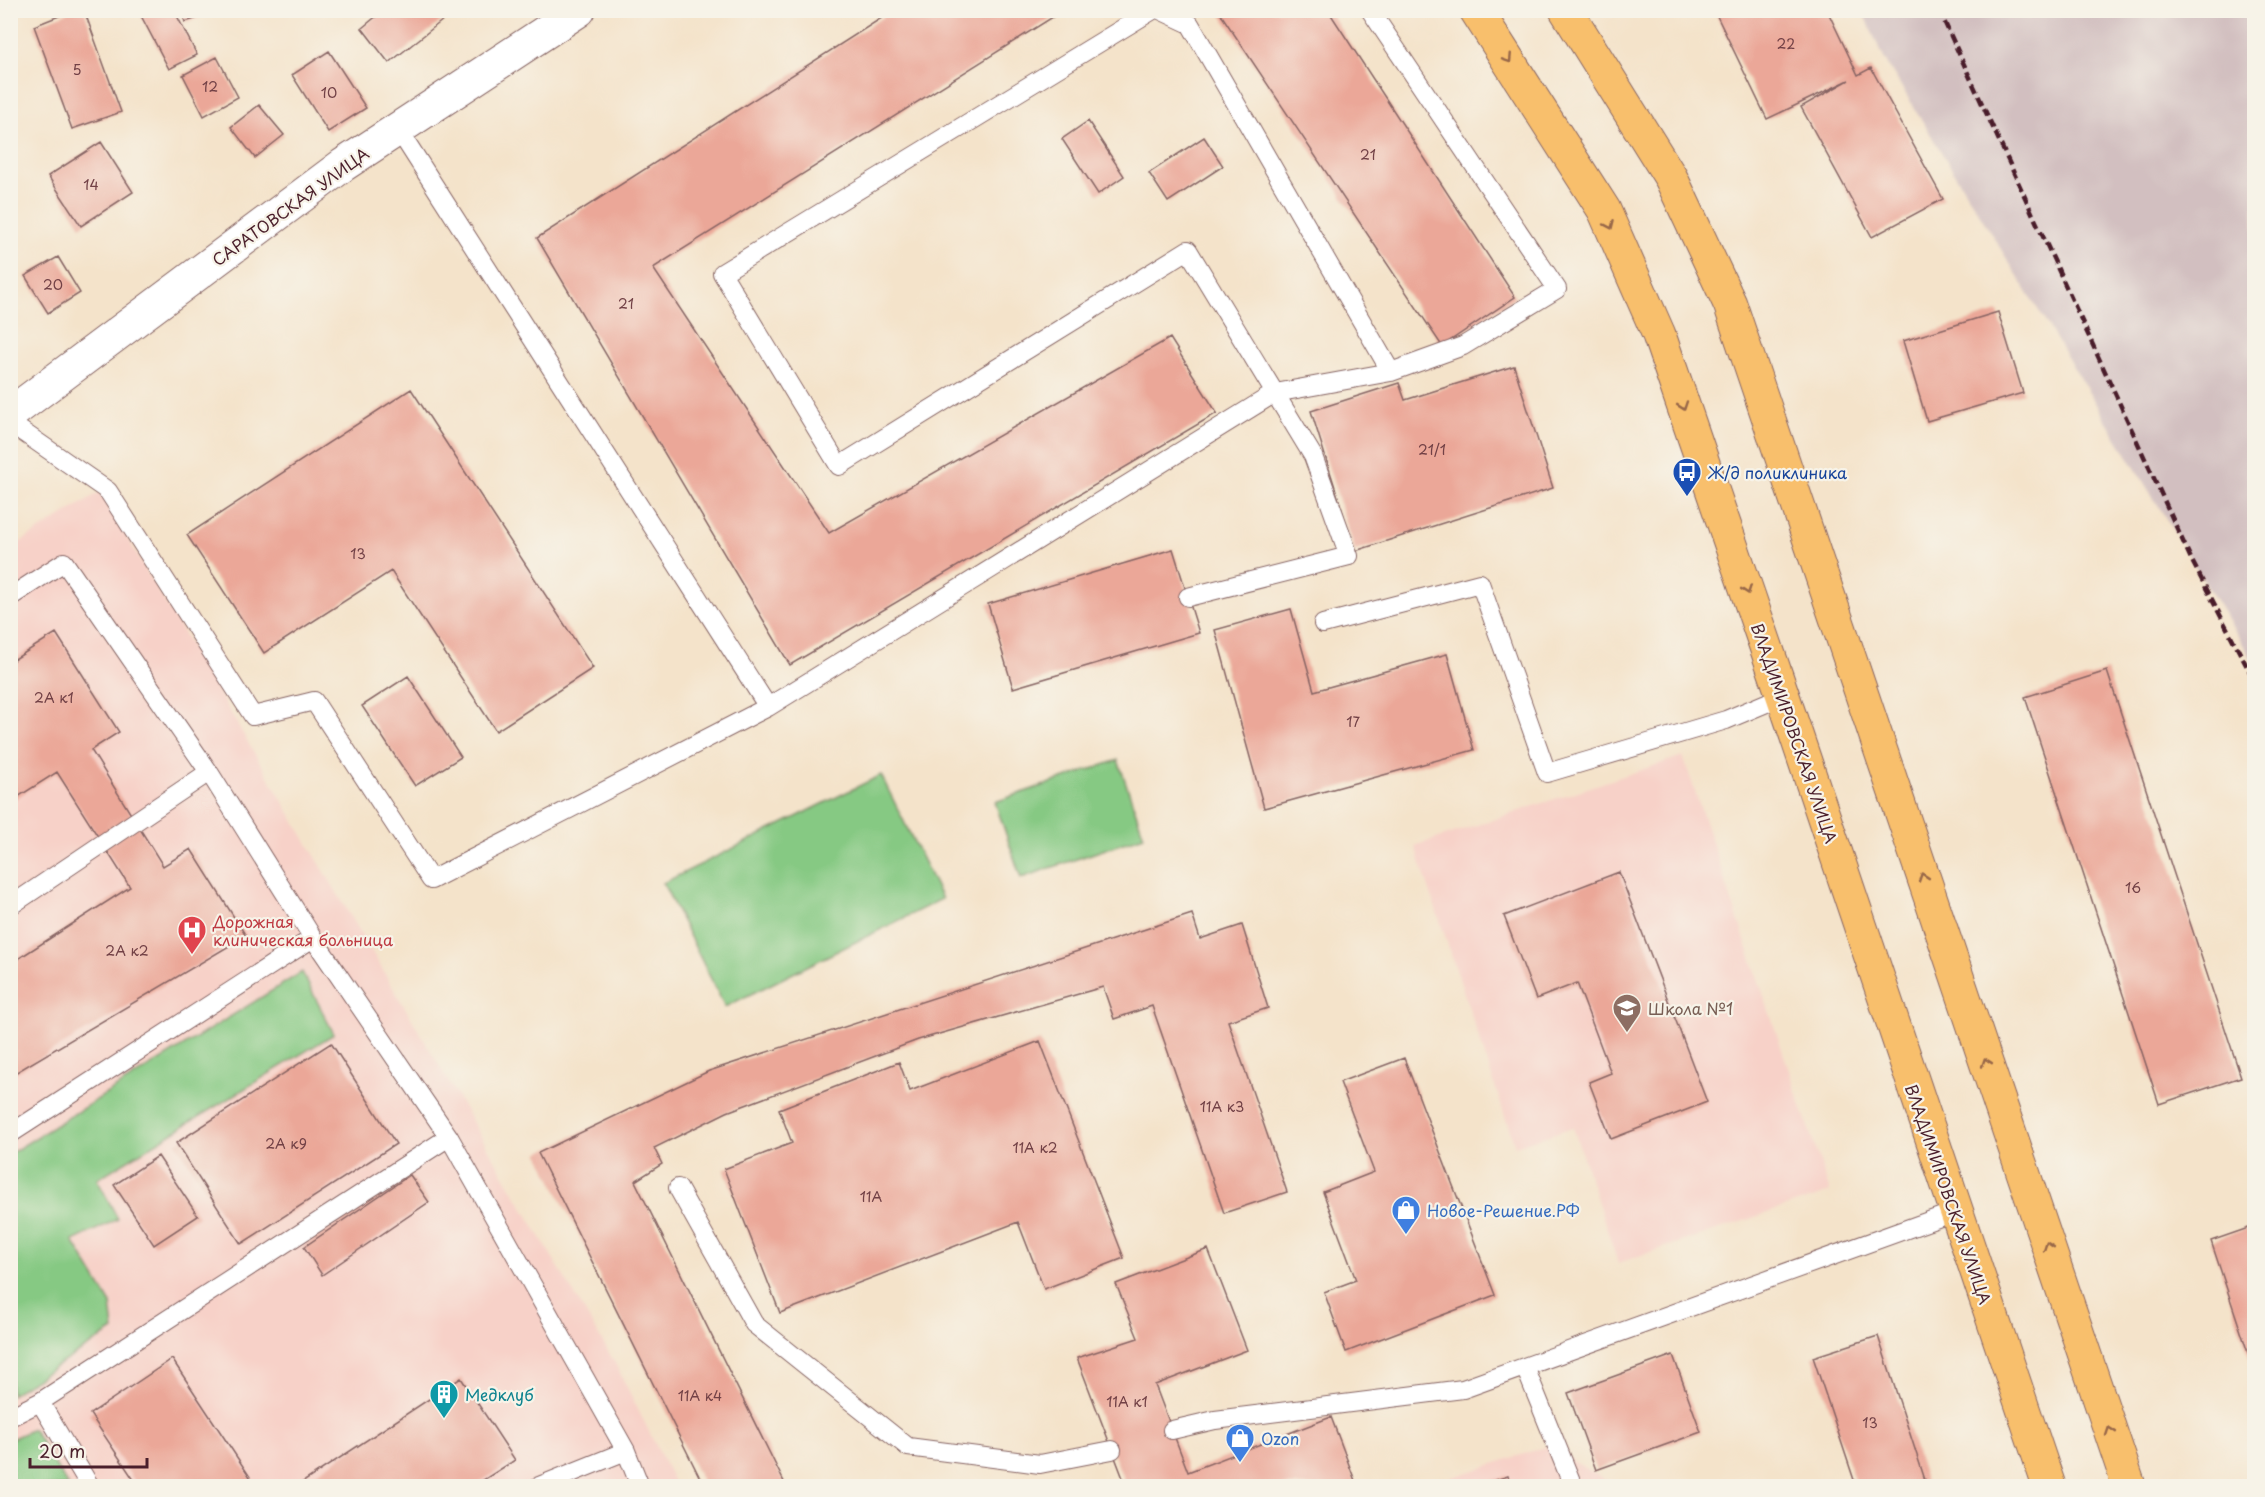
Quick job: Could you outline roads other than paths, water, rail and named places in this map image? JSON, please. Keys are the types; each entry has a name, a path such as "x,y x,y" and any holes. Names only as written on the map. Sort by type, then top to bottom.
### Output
{"main road":[{"name":"ВЛАДИМИРОВСКАЯ УЛИЦА","path":"1476,10 1541,109 1608,221 1659,335 1784,696 1954,1212 2049,1486"},
{"path":"1566,10 1671,178 1730,304 2129,1486"}],"street":[{"name":"САРАТОВСКАЯ УЛИЦА","path":"10,414 343,165 579,10"}],"lane":[{"path":"1153,10 722,273 839,466 1188,250 1312,456 1349,556 1188,597"},
{"path":"1160,10 1190,24 1391,372"},
{"path":"10,423 108,491 253,716 314,701 431,880 768,707 1275,393 1391,372 1463,346 1557,289 1370,10"},
{"path":"398,129 768,707"},
{"path":"10,597 64,562 209,772 313,938 449,1137 626,1451 640,1486"},
{"path":"1323,624 1480,583 1547,773 1726,720 1784,696"},
{"path":"10,906 209,772"},
{"path":"10,1134 313,938"},
{"path":"10,1417 40,1402 449,1137"},
{"path":"678,1188 754,1324 908,1447 1040,1464 1112,1450"},
{"path":"1172,1430 1215,1420 1463,1389 1954,1212"},
{"path":"1525,1367 1573,1486"},
{"path":"40,1402 90,1486"},
{"path":"539,1486 626,1451"}],"railway":[{"path":"1939,10 2192,561 2254,680"}],"place":[{"name":"Ж/д поликлиника","path":"1687,498"},
{"name":"Дорожная клиническая больница","path":"192,956"},
{"name":"Школа №1","path":"1627,1034"},
{"name":"Новое-Решение.РФ","path":"1406,1236"},
{"name":"Медклуб","path":"444,1420"},
{"name":"Ozon","path":"1240,1464"}]}
